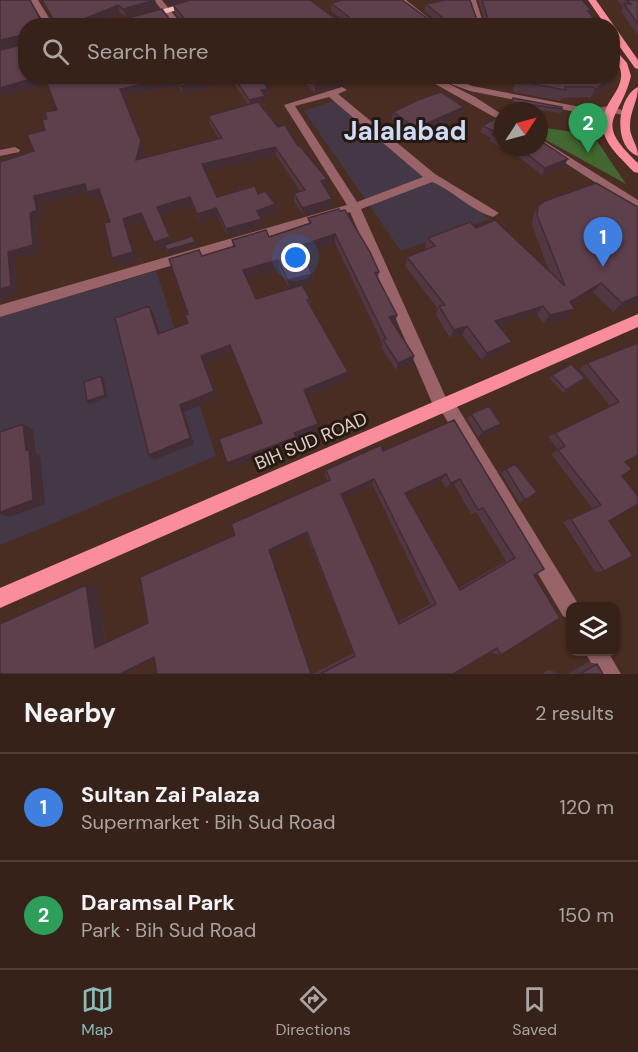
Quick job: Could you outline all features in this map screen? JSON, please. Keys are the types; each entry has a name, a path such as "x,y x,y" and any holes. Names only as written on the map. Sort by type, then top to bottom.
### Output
{"highway":[{"path":"125,18 163,5 187,0"},
{"path":"163,5 206,0"}],"main road":[{"path":"582,0 593,18"},
{"path":"592,0 605,18"},
{"path":"620,40 638,66"},
{"path":"620,60 626,69 626,80 609,109 607,124 613,142 638,169"},
{"path":"637,93 627,112 623,127 625,136 638,153"},
{"name":"BIH SUD ROAD","path":"0,598 638,320"}],"street":[{"path":"33,0 45,18"},
{"path":"401,0 425,18"},
{"path":"472,0 476,3 479,18"},
{"path":"163,5 173,18"},
{"path":"441,84 494,113"},
{"path":"459,84 591,112 609,109 627,112"},
{"path":"342,90 289,105 354,207 442,407 447,405 566,602"},
{"path":"331,93 431,177 493,213"},
{"path":"548,146 591,172 638,206"},
{"path":"0,153 15,150"},
{"path":"0,311 354,207 431,177"},
{"path":"599,656 610,674"}],"shaded area":[{"path":"336,100 434,180 490,219 401,251 304,111"},
{"path":"156,271 216,456 0,545 0,317"}],"green space":[{"path":"548,128 593,135 626,184 548,141"}],"building":[{"path":"0,0 30,0 39,18 18,18 18,36 0,40"},
{"path":"42,0 155,0 123,9 118,5 86,18 52,18"},
{"path":"191,0 310,0 334,18 182,18 173,5"},
{"path":"344,0 402,0 427,18 350,18 331,3"},
{"path":"446,0 470,0 476,18 443,18 426,4"},
{"path":"482,0 582,0 592,11 588,11 593,18 488,18"},
{"path":"626,0 638,0 638,24 624,4 631,4"},
{"path":"162,9 169,18 128,18"},
{"path":"18,46 18,83 0,88 0,50"},
{"path":"47,84 143,84 120,89 141,141 136,160 222,138 208,116 258,102 278,127 285,125 298,146 327,179 321,181 332,199 302,208 294,193 305,190 275,147 202,164 217,197 255,186 258,194 265,191 275,204 257,211 261,219 226,229 216,208 197,214 190,197 157,207 170,237 154,242 141,213 123,219 133,252 112,258 104,223 110,222 99,189 87,192 85,184 34,196 37,210 30,213 33,245 8,252 11,286 0,289 0,162 34,151 27,135 45,130 42,120 47,119 45,112 57,110"},
{"path":"238,84 265,84 268,89 261,90 265,96 249,100"},
{"path":"533,84 602,84 595,89 594,87 565,87 566,90"},
{"path":"441,92 464,107 416,128 393,112 418,100"},
{"path":"513,98 535,102 512,102"},
{"path":"548,104 562,107 562,109 548,107"},
{"path":"494,119 494,131 482,126"},
{"path":"548,146 568,159 545,168 529,156 548,156"},
{"path":"596,183 638,207 638,296 622,303 601,283 570,302 575,309 550,315 543,306 495,321 512,342 487,353 467,326 454,330 439,306 445,305 407,257 435,246 428,238 470,222 476,228 495,220 565,286 537,215 538,206 545,201"},
{"path":"339,209 340,211 345,210 370,252 379,272 375,273 397,315 389,317 414,356 398,363 383,340 386,339 335,234 300,246 312,274 288,280 278,260 243,270 256,299 302,285 310,299 307,300 348,372 304,390 318,424 294,433 296,437 227,463 219,439 262,423 230,345 201,356 214,391 180,405 190,438 149,455 115,318 149,306 158,334 188,323 185,315 188,314 169,259 199,250 202,256 235,246 232,240 266,230 269,237 311,223 308,218"},
{"path":"192,236 195,242 167,250 165,245"},
{"path":"638,343 638,455 625,462 632,469 622,476 638,496 638,504 609,521 633,556 604,571 571,519 601,505 558,450 565,446 555,433 619,402 587,363"},
{"path":"571,364 585,378 566,390 552,375"},
{"path":"101,376 105,395 87,401 84,382"},
{"path":"489,406 501,424 483,432 471,414"},
{"path":"454,420 544,569 534,575 560,618 501,655 497,648 453,674 320,674 355,656 307,532 269,550 311,674 157,674 154,657 120,674 0,674 0,624 86,585 95,648 148,623 140,577 235,535 231,524 330,480 326,470 381,445 383,451","holes":["446,474 451,483 460,479 478,510 483,508 515,558 460,590 405,493","374,479 436,604 399,624 341,494"]},
{"path":"23,424 26,450 29,449 33,500 0,512 0,432"},
{"path":"515,464 537,492 525,500 506,469"},
{"path":"597,664 603,674 580,674"}],"place":[{"name":"Daramsal Park","path":"588,153"},
{"name":"Sultan Zai Palaza","path":"603,267"}],"district":[{"name":"Jalalabad","path":"405,131"}]}
